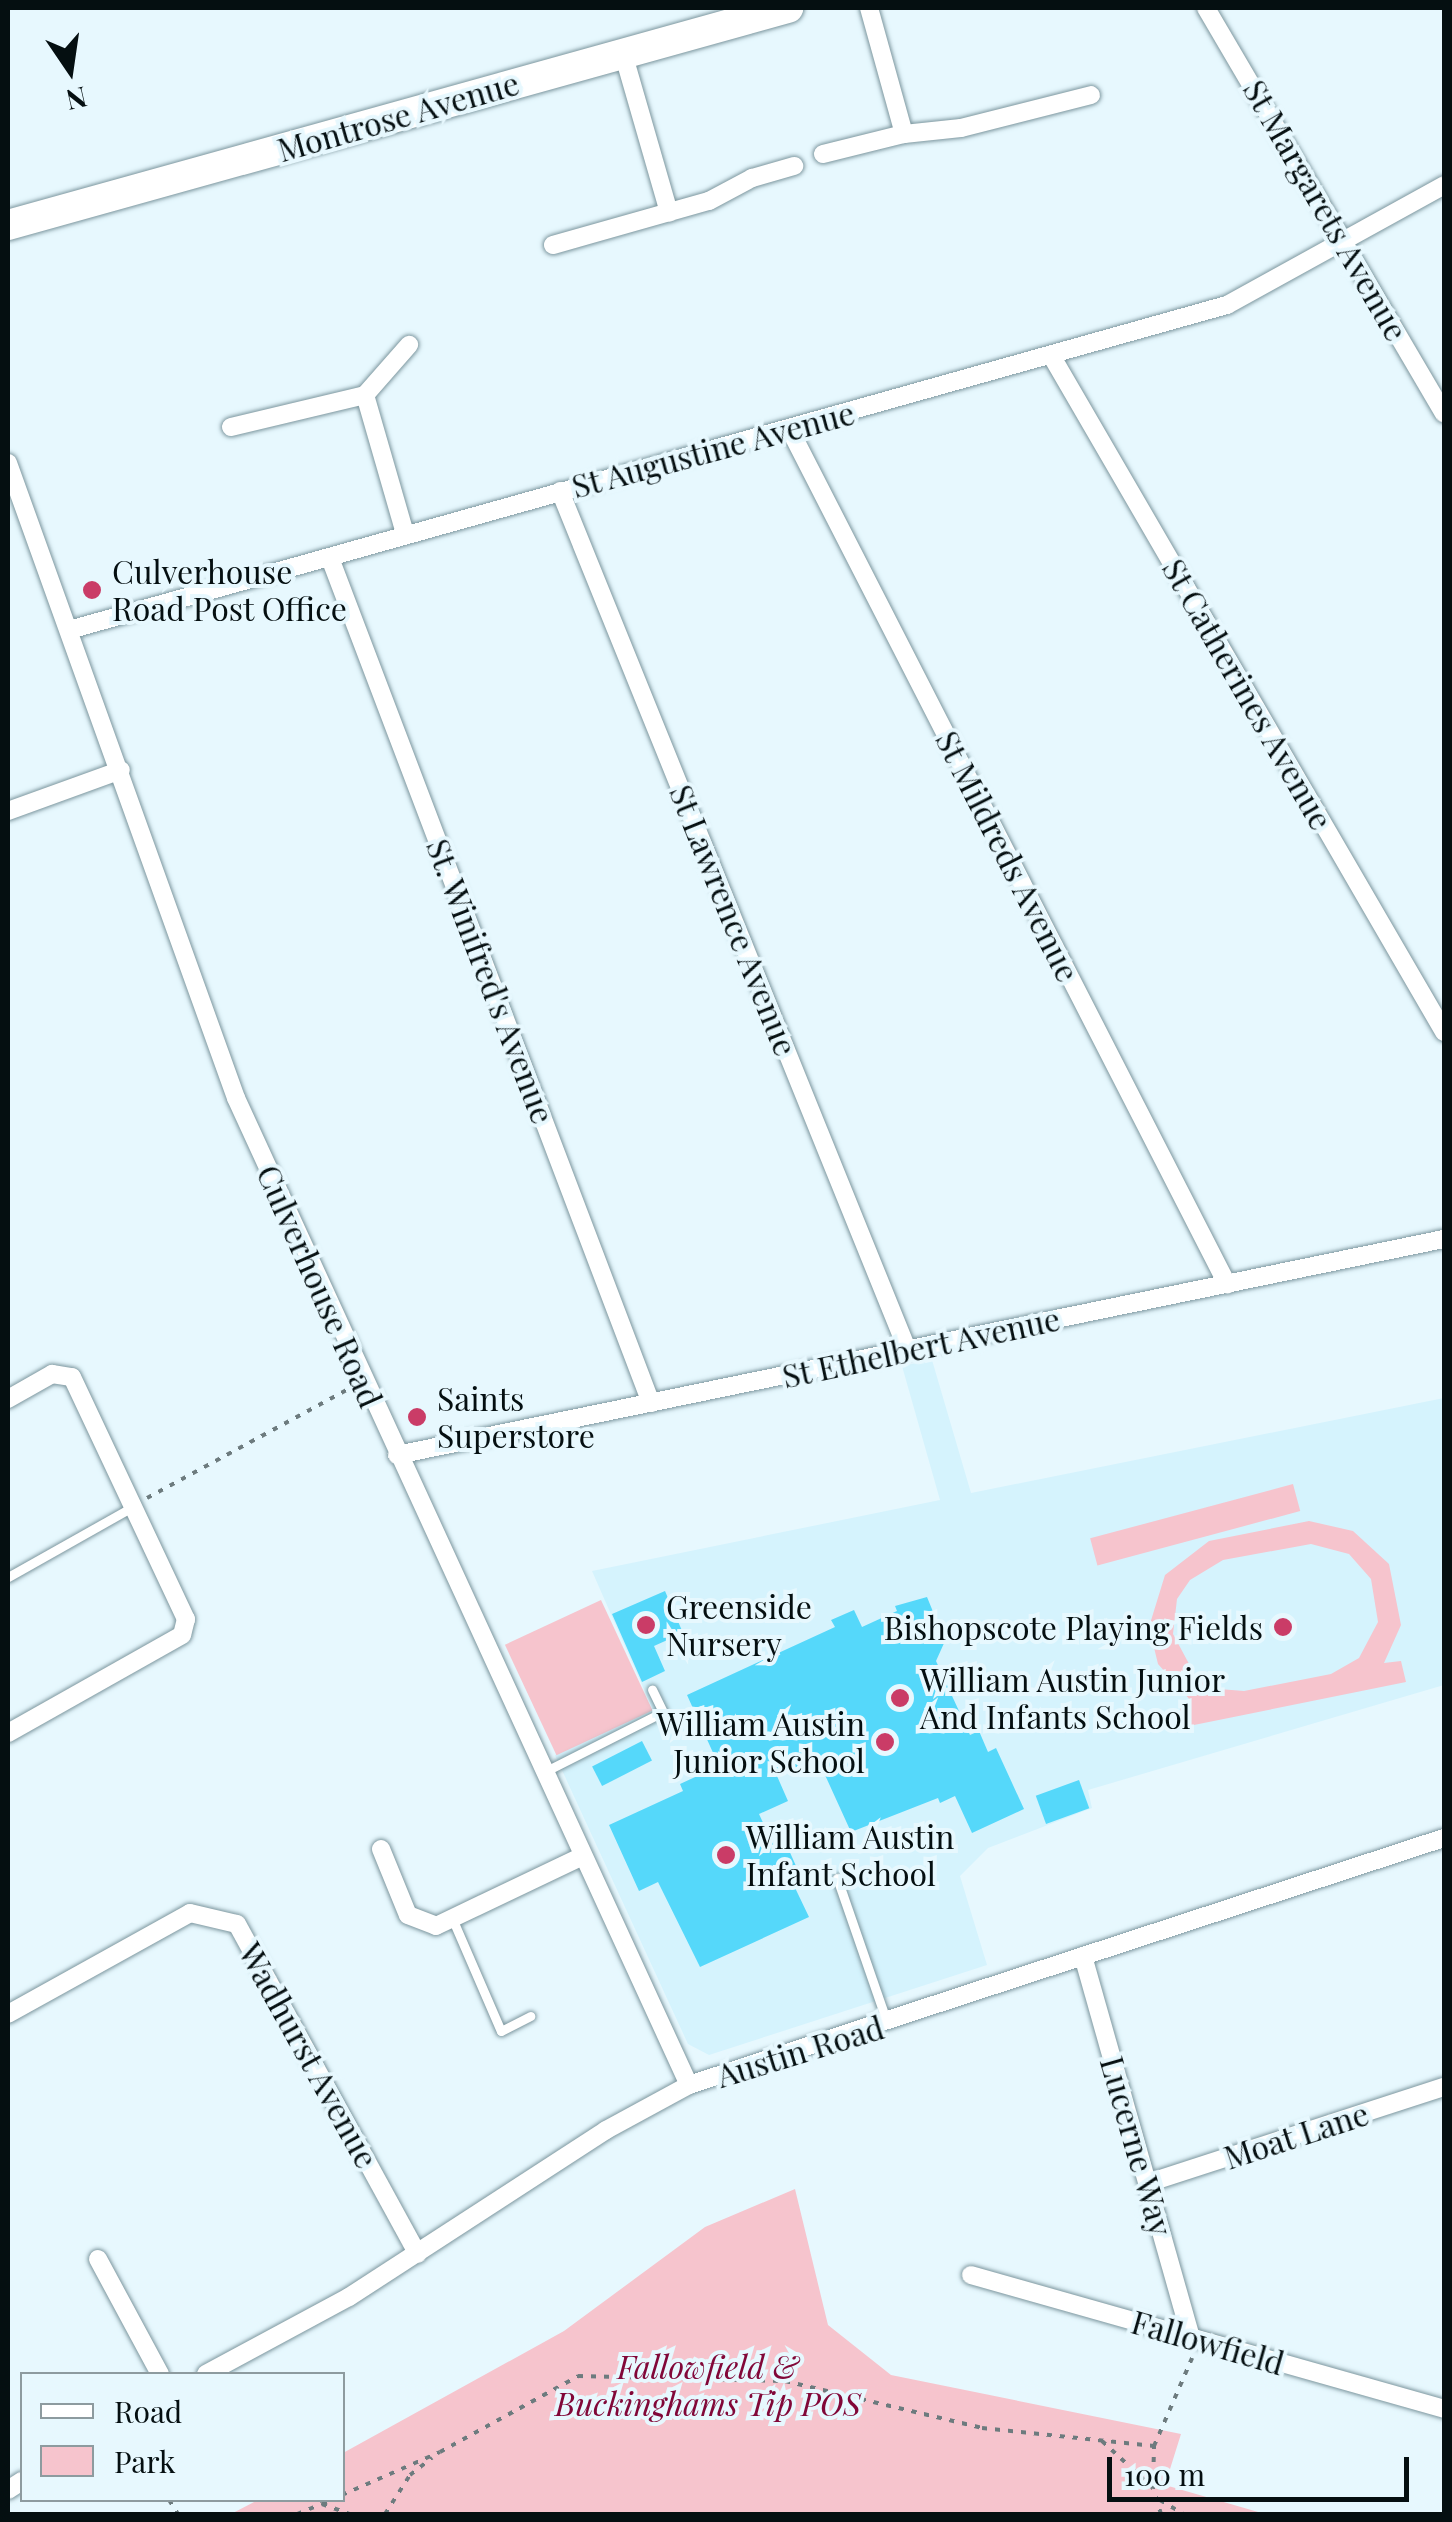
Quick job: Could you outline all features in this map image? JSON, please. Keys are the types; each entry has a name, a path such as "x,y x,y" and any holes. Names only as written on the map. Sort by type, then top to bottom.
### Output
{"main road":[{"name":"Montrose Avenue","path":"8,225 788,8"}],"street":[{"path":"870,8 904,134"},
{"name":"St Margarets Avenue","path":"1206,8 1444,413"},
{"path":"622,54 669,212"},
{"path":"823,154 904,134 961,128 1091,95"},
{"path":"553,245 708,201 752,178 794,166"},
{"name":"St Augustine Avenue","path":"69,630 1227,304 1346,243 1444,185"},
{"path":"231,427 365,395 409,346"},
{"name":"St Catherines Avenue","path":"1051,355 1444,1032"},
{"path":"365,395 406,534"},
{"name":"St Mildreds Avenue","path":"789,428 1227,1284"},
{"name":"Culverhouse Road","path":"8,463 236,1098 362,1382 689,2085"},
{"name":"St Lawrence Avenue","path":"560,491 907,1349"},
{"name":"St. Winifred's Avenue","path":"330,558 652,1403"},
{"path":"8,812 121,770"},
{"name":"St Ethelbert Avenue","path":"397,1455 1444,1238"},
{"path":"8,1399 52,1374 72,1378 186,1619 182,1635 8,1733"},
{"name":"Austin Road","path":"210,2372 418,2254 606,2130 689,2085 888,2024 1444,1838"},
{"path":"381,1849 408,1916 436,1926 583,1856"},
{"name":"Wadhurst Avenue","path":"8,2014 190,1912 237,1924 418,2254"},
{"name":"Lucerne Way","path":"1083,1956 1195,2338"},
{"name":"Moat Lane","path":"1148,2183 1444,2087"},
{"path":"98,2259 159,2372"},
{"name":"Fallowfield","path":"971,2275 1444,2409"}],"lane":[{"path":"8,1576 132,1508"},
{"path":"542,1774 663,1712 652,1689"},
{"path":"837,1878 888,2024"},
{"path":"452,1918 501,2031 530,2016"}],"path":[{"path":"132,1508 362,1382"},
{"path":"1153,2488 1154,2446 1195,2338"},
{"path":"345,2494 440,2452 578,2376 785,2381 932,2419 1154,2446"},
{"path":"1098,2438 1153,2488 1160,2500 1161,2514"},
{"path":"385,2514 410,2475 440,2452"},
{"path":"1160,2500 1183,2514"},
{"path":"298,2514 328,2502"},
{"path":"322,2504 349,2514"}],"shaded area":[{"name":"William Austin Junior And Infants School","path":"932,1360 971,1493 1444,1398 1444,1685 1088,1790 1092,1808 988,1848 960,1876 987,1965 709,2055 688,2044 555,1755 653,1710 592,1571 940,1500 902,1366"}],"green space":[{"path":"1293,1484 1300,1511 1097,1565 1090,1538"},
{"path":"1309,1521 1353,1531 1389,1564 1401,1625 1384,1663 1401,1661 1406,1682 1184,1727 1179,1704 1191,1701 1158,1664 1149,1627 1165,1575 1209,1541","holes":["1311,1544 1349,1554 1371,1579 1378,1622 1359,1658 1331,1674 1244,1691 1219,1689 1195,1675 1173,1634 1177,1599 1190,1580 1223,1560"]},
{"path":"601,1600 653,1711 556,1755 505,1645"},
{"name":"Fallowfield & Buckinghams Tip POS","path":"795,2189 828,2325 891,2375 1181,2434 1165,2485 1265,2514 231,2514 254,2502 345,2502 345,2452 564,2331 705,2227"}],"building":[{"path":"665,1591 683,1633 654,1646 665,1671 642,1682 612,1614"},
{"path":"927,1597 945,1641 936,1661 970,1735 979,1731 988,1752 996,1748 1024,1809 972,1833 955,1796 940,1803 938,1798 851,1832 820,1764 808,1769 805,1763 777,1776 788,1801 759,1814 777,1853 788,1848 796,1866 787,1871 809,1917 700,1967 658,1882 639,1891 609,1825 683,1791 680,1784 719,1766 687,1695 835,1627 831,1620 854,1610 862,1627 897,1611 895,1606"},
{"path":"642,1741 652,1761 602,1786 592,1766"},
{"path":"1079,1780 1089,1808 1046,1824 1036,1796"}],"place":[{"name":"Culverhouse Road Post Office","path":"92,590"},
{"name":"Saints Superstore","path":"417,1417"},
{"name":"Greenside Nursery","path":"646,1625"},
{"name":"Bishopscote Playing Fields","path":"1283,1627"},
{"name":"William Austin Junior And Infants School","path":"900,1698"},
{"name":"William Austin Junior School","path":"885,1742"},
{"name":"William Austin Infant School","path":"726,1855"}]}
